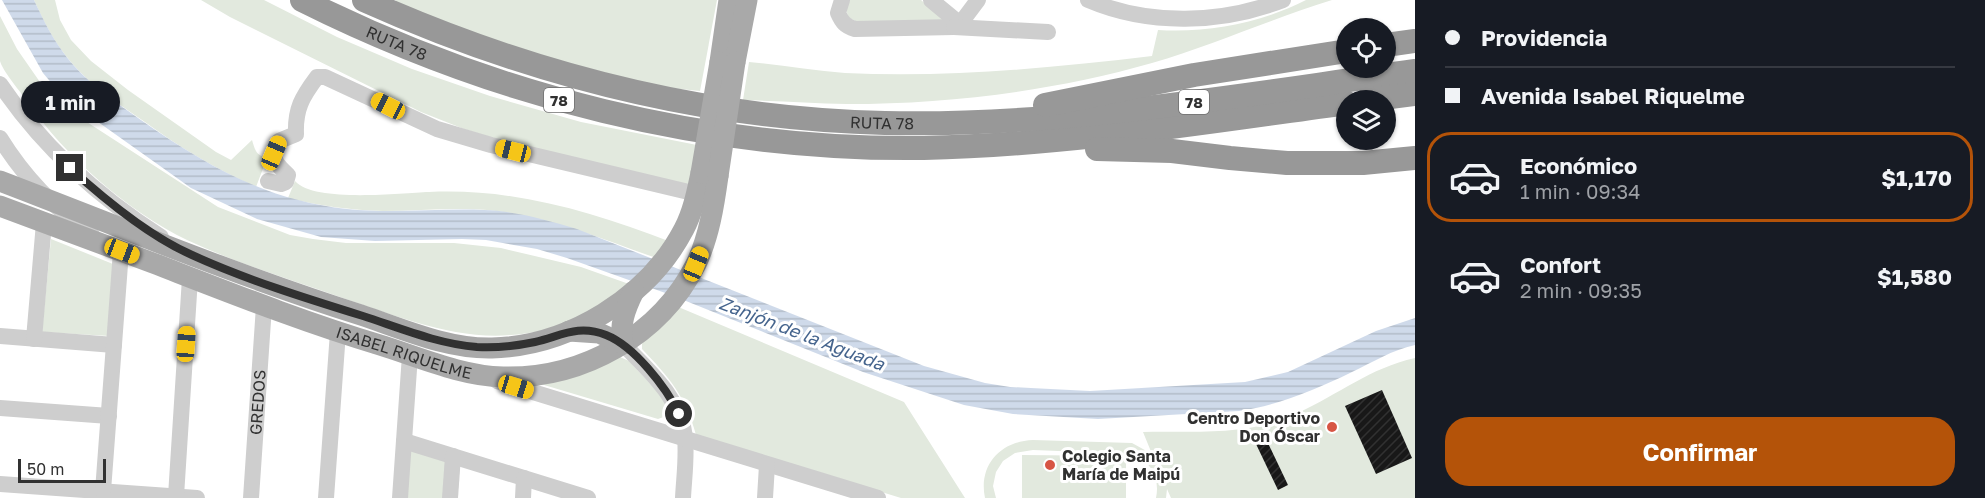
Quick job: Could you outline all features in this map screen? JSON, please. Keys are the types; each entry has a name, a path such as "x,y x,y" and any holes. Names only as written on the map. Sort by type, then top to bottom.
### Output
{"highway":[{"name":"RUTA 78","path":"302,0 381,38 467,72 553,99 632,118 720,134 830,145 924,148 1007,144 1146,130 1336,104"},
{"name":"RUTA 78","path":"364,0 487,50 565,75 638,94 727,110 801,118 884,123 971,122 1112,112 1415,71"},
{"path":"1396,44 1415,41"},
{"path":"971,122 1142,85 1336,53"},
{"path":"1396,96 1415,94"},
{"path":"1007,144 1051,148 1172,151 1287,163 1363,163 1415,158"}],"main road":[{"path":"473,373 508,377 550,373 584,363 623,344 651,323 666,307 696,264 708,229 710,174 727,62 729,0"},
{"path":"727,62 747,0"},
{"path":"0,181 304,297 438,340 465,346 504,347 537,342 567,332 602,314 635,290 670,250 685,227 697,194 710,174"},
{"name":"ISABEL RIQUELME","path":"0,206 338,333 473,373"},
{"path":"623,344 621,328 623,317 635,290"},
{"path":"567,332 599,333 623,344"}],"street":[{"path":"842,0 838,13 842,22 855,29 957,26 1048,32"},
{"path":"931,0 957,26"},
{"path":"957,26 978,0"},
{"path":"1088,0 1132,14 1176,18 1222,17 1257,4 1283,0"},
{"path":"268,181 281,184 286,182 288,175 275,162 274,153 279,141 296,134 295,121 301,97 317,77 325,77 436,129 491,145 697,194"},
{"path":"0,84 31,126 70,168 127,214 190,254"},
{"path":"0,138 24,174 48,199 80,227 115,249 114,345 103,491"},
{"path":"34,339 44,223"},
{"path":"176,496 190,278"},
{"name":"GREDOS","path":"251,498 264,306"},
{"path":"327,498 338,333"},
{"path":"0,336 114,345"},
{"path":"623,344 669,395 679,414 685,440 682,498"},
{"path":"400,498 410,355"},
{"name":"ISABEL RIQUELME","path":"473,373 878,498"},
{"path":"0,408 109,416"},
{"path":"404,441 588,498"},
{"path":"450,498 453,456"},
{"path":"765,498 767,465"},
{"path":"523,498 524,478"},
{"path":"0,484 33,492 103,491 197,498"}],"shaded area":[{"path":"34,0 55,0 60,20 71,40 91,61 216,152 231,160 252,140 256,152 267,158 256,187 211,165 183,148 100,89 80,72 63,52"},
{"path":"201,0 264,0 337,37 412,69 490,96 581,122 697,145 690,186 510,143 464,129 421,112 230,17"},
{"path":"396,0 717,0 700,91 660,87 507,47 394,3"},
{"path":"850,0 921,0 944,20 859,23 848,17 846,8"},
{"path":"1306,0 1332,0 1152,63 1039,88 924,102 847,104 743,100 749,62 845,73 922,74 999,71 1152,56 1158,30 1196,30 1234,25 1271,15"},
{"path":"0,16 17,49 42,85 76,115 218,207 290,235 346,243 454,243 501,248 581,267 629,284 571,323 526,333 489,336 424,325 224,256 187,240 143,214 99,181 60,142 1,65"},
{"path":"295,181 305,188 338,194 461,192 523,198 582,212 671,242 662,260 554,223 510,213 461,209 383,211 347,209 288,198"},
{"path":"51,239 113,264 110,336 42,332"},
{"path":"676,306 904,402 965,498 901,498 696,435 682,398 642,349 644,339"},
{"path":"620,357 629,361 667,402 669,415 658,419 534,382"},
{"name":"Centro Deportivo Don Óscar","path":"1415,358 1415,498 1171,498 1167,489 1166,498 1156,498 1157,484 1153,472 1146,462 1134,454 1033,450 1015,453 1003,461 996,472 993,486 996,498 985,498 985,475 994,457 1002,450 1021,441 1132,443 1152,454 1143,432 1222,431 1261,426 1313,406 1384,368"},
{"path":"408,449 450,462 448,498 405,498"},
{"path":"1022,455 1126,456 1126,498 1022,498"}],"water":[{"name":"Zanjón de la Aguada","path":"2,0 34,0 63,52 99,89 190,152 264,189 290,198 347,209 496,211 554,222 577,229 924,366 985,383 1010,387 1090,391 1245,382 1288,372 1376,331 1415,318 1415,345 1390,353 1311,391 1268,405 1239,411 1098,419 1013,414 964,405 863,372 671,295 537,249 486,240 375,241 321,237 257,219 191,188 59,92 43,73"}],"building":[{"path":"1382,390 1412,458 1376,474 1345,406"},
{"path":"1266,439 1288,485 1278,490 1256,444"}],"place":[{"name":"Centro Deportivo Don Óscar","path":"1332,427"},
{"name":"Colegio Santa María de Maipú","path":"1050,465"}],"route":[{"path":"70,168 127,214 190,254 304,297 438,340 465,346 491,348 537,342 567,332 583,331 606,335 623,344 645,367 669,395 679,414"}]}
